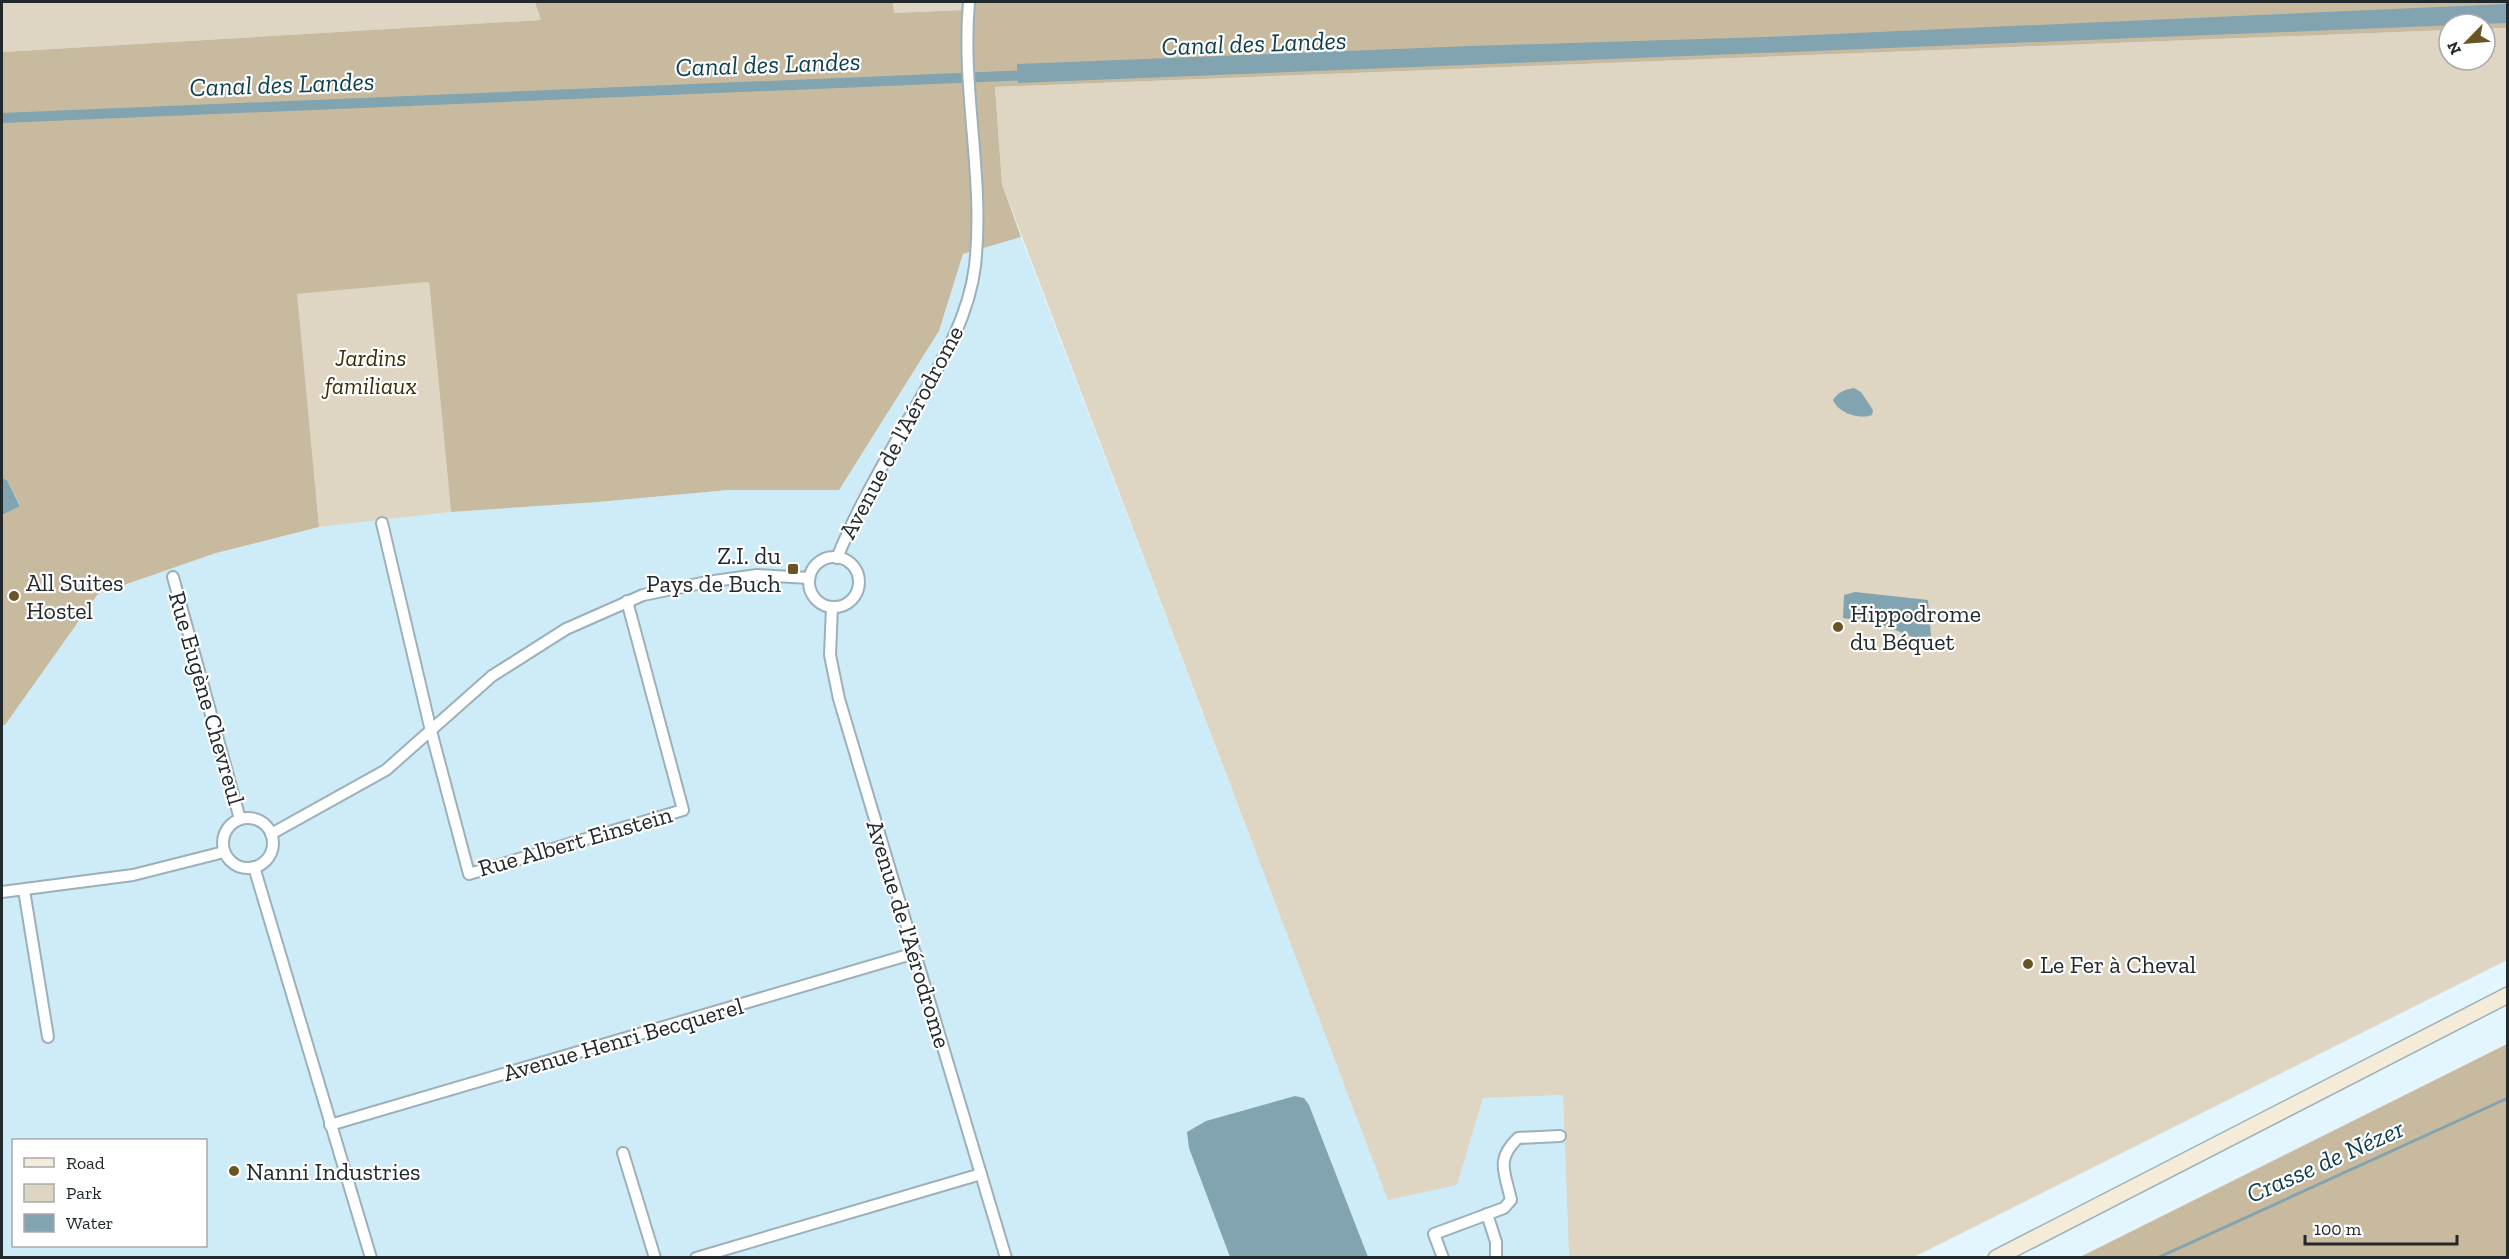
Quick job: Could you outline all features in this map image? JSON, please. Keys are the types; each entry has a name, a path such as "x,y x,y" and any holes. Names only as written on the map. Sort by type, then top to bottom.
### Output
{"main road":[{"path":"1996,1257 2508,995"}],"street":[{"name":"Avenue de l'Aérodrome","path":"837,558 865,494 953,340 967,302 975,267 977,197 968,56 969,2"},
{"path":"382,523 431,731"},
{"path":"837,558 850,564 855,570 858,584 853,598 839,607 831,607 824,605 812,594 809,578 822,560 837,558"},
{"path":"271,834 386,770 492,676 566,629 627,601 707,582 758,575 809,578"},
{"name":"Rue Eugène Chevreul","path":"173,578 240,819"},
{"name":"Rue Albert Einstein","path":"431,731 469,874 683,810 627,601"},
{"name":"Avenue de l'Aérodrome","path":"831,607 830,655 839,699 1006,1257"},
{"path":"240,819 257,820 271,834 271,852 264,862 254,867 238,867 224,852 225,833 233,823 240,819"},
{"path":"2,892 132,875 224,852"},
{"path":"254,867 371,1257"},
{"path":"24,890 48,1037"},
{"name":"Avenue Henri Becquerel","path":"330,1125 915,953"},
{"path":"1443,1257 1434,1234 1504,1208 1511,1200 1502,1164 1508,1147 1518,1137 1560,1136"},
{"path":"622,1153 655,1257"},
{"path":"696,1257 981,1174"},
{"path":"1487,1214 1496,1242 1496,1257"}],"shaded area":[{"path":"535,2 893,2 894,13 963,10 964,2 2507,2 2507,28 2497,28 2497,12 2437,12 2437,30 995,87 1002,184 1021,237 963,254 939,331 839,490 728,490 451,512 429,282 297,294 319,527 216,553 98,594 5,725 2,725 2,515 20,505 7,480 2,478 2,52 541,20"},
{"path":"1021,237 1388,1199 1457,1185 1483,1098 1563,1095 1569,1257 2,1257 2,725 5,724 98,594 216,553 319,527 451,512 728,490 839,489 939,331 963,254"},
{"path":"2507,1044 2507,1257 2080,1257"}],"green space":[{"path":"2,2 535,2 542,20 2,52"},
{"path":"893,2 964,2 963,10 894,13"},
{"name":"Hippodrome du Béquet","path":"2497,28 2507,28 2507,960 1914,1257 1569,1257 1563,1095 1483,1098 1457,1185 1388,1200 1002,184 995,87 2437,30 2437,72 2497,72"},
{"name":"Jardins familiaux","path":"429,282 451,512 319,527 296,294"}],"water":[{"path":"2507,4 2507,23 2497,23 2497,12 2437,12 2437,26 1018,83 1017,64 1471,46 1765,37"},
{"path":"1854,388 1861,392 1873,410 1872,415 1862,417 1850,414 1836,405 1833,400 1837,395"},
{"path":"2,478 7,480 20,506 2,515"},
{"path":"1855,592 1928,600 1931,636 1915,638 1880,624 1843,618 1844,595"},
{"path":"1295,1096 1304,1098 1309,1105 1368,1257 1230,1257 1189,1148 1187,1132 1206,1121"}],"waterway":[{"name":"Canal des Landes","path":"2,118 1029,75"},
{"name":"Crasse de Nézer","path":"2157,1258 2508,1098"}],"place":[{"name":"Z.I. du Pays de Buch","path":"793,569"},
{"name":"All Suites Hostel","path":"14,596"},
{"name":"Hippodrome du Béquet","path":"1838,627"},
{"name":"Le Fer à Cheval","path":"2028,964"},
{"name":"Nanni Industries","path":"234,1171"}]}
